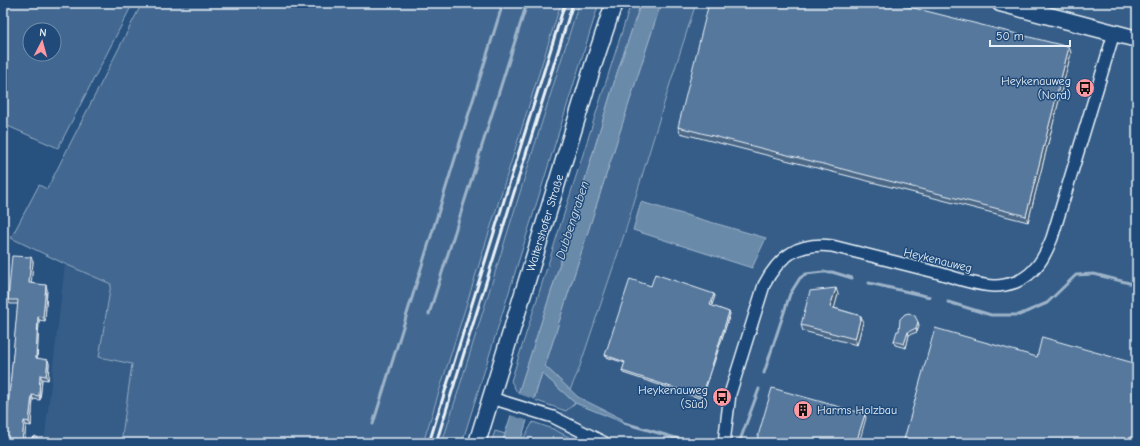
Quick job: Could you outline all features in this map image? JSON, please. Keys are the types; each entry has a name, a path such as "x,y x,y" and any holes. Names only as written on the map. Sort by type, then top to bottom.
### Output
{"main road":[{"name":"Waltershofer Straße","path":"477,443 593,66 614,3"},
{"path":"1000,3 1137,39"}],"street":[{"name":"Heykenauweg","path":"724,443 730,394 764,285 778,262 786,255 808,246 820,244 946,276 995,286 1015,282 1032,271 1040,263 1052,238 1114,33"},
{"path":"491,398 553,417 605,443"}],"shaded area":[{"path":"3,3 133,3 58,148 3,124"},
{"path":"142,3 561,3 423,443 121,443 132,364 99,357 111,284 11,238 39,185 47,189"},
{"path":"561,3 579,3 442,443 423,443"},
{"path":"579,3 599,3 462,443 442,443"},
{"path":"631,3 641,3 617,73 553,286 518,394 511,381"},
{"path":"641,3 661,3 545,366 578,397 622,419 624,423 575,403 542,373 520,443 502,443 553,286 617,73"},
{"path":"661,3 696,3 625,232 578,372 570,390 545,366"},
{"path":"696,3 1137,3 1137,443 580,443 553,429 578,369 625,232"},
{"path":"641,202 766,238 752,268 633,230"},
{"path":"65,264 111,284 99,357 132,364 121,443 44,443"},
{"path":"542,373 575,403 566,411 534,400"},
{"path":"533,422 553,429 580,443 491,443 495,431 523,439"}],"pier":[{"path":"516,393 536,400 529,421 510,415"}],"building":[{"path":"709,3 894,3 1069,47 1026,216 678,127"},
{"path":"12,256 31,257 29,283 46,285 43,317 38,316 36,358 48,360 46,376 40,375 39,396 32,395 29,422 24,421 22,442 36,436 38,443 3,443 3,419 7,419 18,300 8,300"},
{"path":"655,274 714,294 710,305 729,312 702,397 622,371 625,362 605,355 630,279 651,286"},
{"path":"836,288 830,307 861,316 855,339 801,325 810,291"},
{"path":"909,313 915,316 918,322 916,328 908,332 904,344 894,341 897,331 899,331 900,319 905,314"},
{"path":"935,328 1037,357 1042,337 1137,364 1137,428 1133,443 903,443"},
{"name":"Harms Holzbau","path":"772,388 865,414 856,443 756,443"}],"waterway":[{"path":"373,424 503,3"},
{"path":"429,314 527,3"},
{"path":"764,373 790,294 800,278 806,274 823,272 832,272 852,278"},
{"path":"948,302 991,315 1019,315 1047,303 1076,275 1094,274 1137,285"},
{"path":"869,283 930,297"},
{"path":"739,443 759,389"},
{"path":"624,423 693,443"}],"railway":[{"path":"429,443 565,3"},
{"path":"436,443 573,3"}],"place":[{"name":"Heykenauweg (Nord)","path":"1085,88"},
{"name":"Heykenauweg (Süd)","path":"722,397"},
{"name":"Harms Holzbau","path":"803,410"}],"water label":[{"name":"Dubbengraben","path":"572,220"}]}
